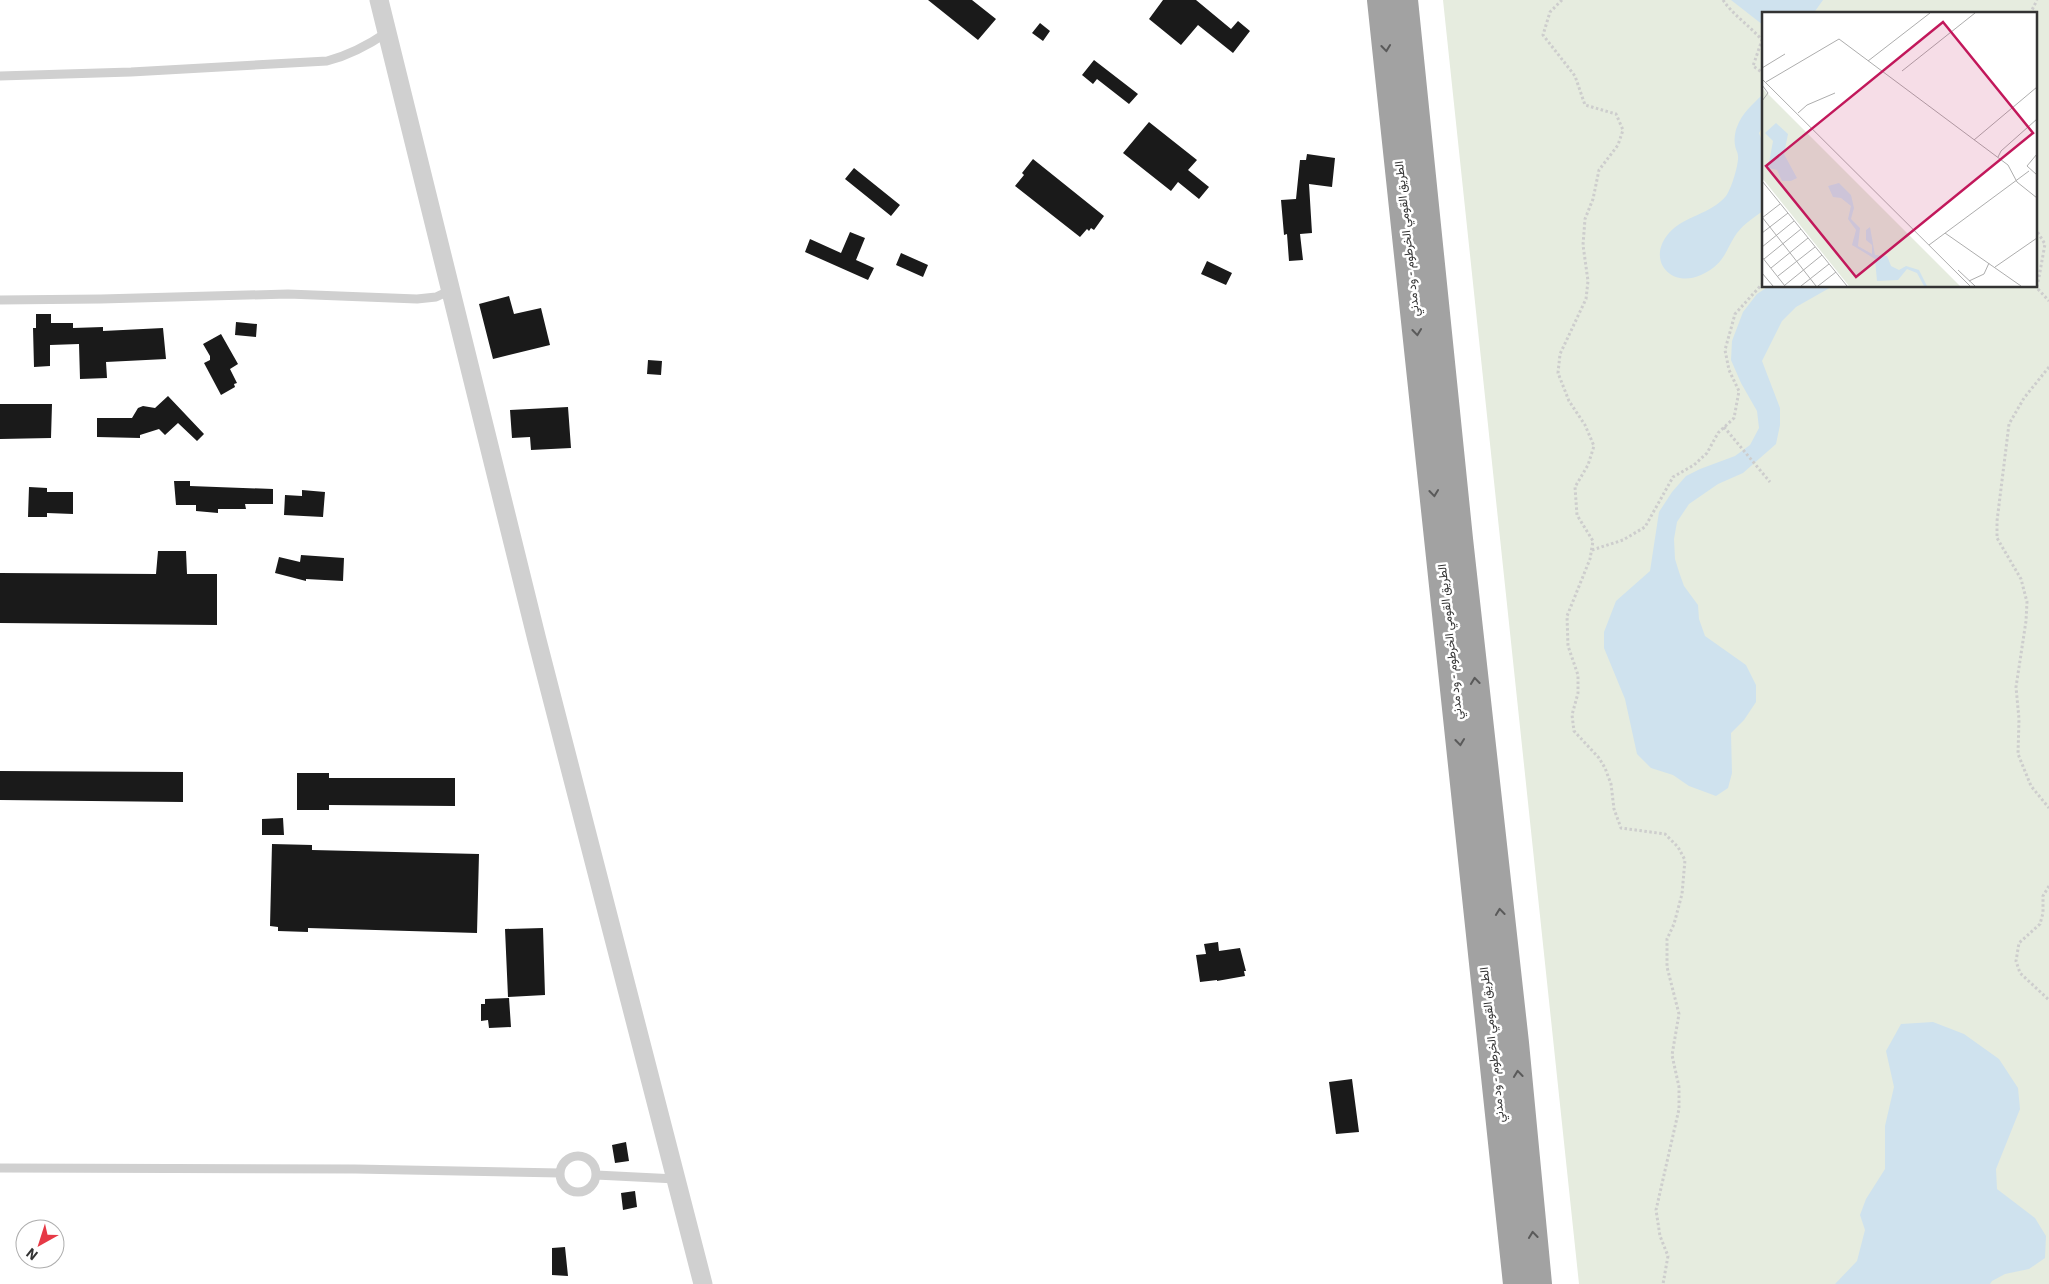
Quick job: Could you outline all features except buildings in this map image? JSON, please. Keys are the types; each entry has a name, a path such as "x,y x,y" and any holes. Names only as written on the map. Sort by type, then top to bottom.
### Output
{"highway":[{"name":"الطريق القومي الخرطوم - ود مدني","path":"1381,0 1517,1284"},
{"name":"الطريق القومي الخرطوم - ود مدني","path":"1404,0 1538,1284"}],"street":[{"path":"379,0 540,649 703,1284"}],"lane":[{"path":"0,76 327,61 349,55 366,47 386,33"},
{"path":"0,300 288,294 417,299 436,297 451,290"},
{"path":"580,1156 591,1162 595,1167 596,1175 593,1185 588,1189 576,1192 565,1187 561,1182 560,1173 563,1164 568,1159 580,1156"},
{"path":"0,1168 345,1169 560,1173"},
{"path":"596,1175 676,1179"}],"path":[{"path":"1562,0 1550,12 1543,35 1575,76 1586,105 1616,114 1623,130 1618,145 1599,170 1593,199 1585,219 1583,245 1588,281 1586,299 1560,354 1558,374 1569,400 1585,425 1594,446 1588,465 1575,487 1577,515 1593,541 1592,550 1578,591 1567,616 1568,646 1578,676 1578,693 1572,715 1574,731 1599,758 1605,768 1611,784 1614,809 1621,828 1665,834 1678,847 1685,860 1682,894 1674,924 1667,939 1667,967 1679,1014 1672,1055 1678,1087 1679,1109 1656,1210 1660,1236 1668,1256 1663,1284"},
{"path":"1723,0 1728,8 1750,26 1762,40 1753,66 1762,72"},
{"path":"2031,12 2037,0"},
{"path":"2036,230 2045,244 2037,288 2049,301"},
{"path":"1592,550 1624,540 1645,527 1673,477 1694,465 1707,453 1718,433 1734,418 1740,391 1729,370 1725,350 1729,329 1735,314 1762,284"},
{"path":"2049,367 2024,398 2010,424 1997,521 1997,538 2021,579 2027,602 2016,686 2019,719 2018,754 2031,786 2049,808"},
{"path":"1724,427 1770,482"},
{"path":"2049,886 2043,896 2043,913 2040,924 2019,943 2016,961 2020,973 2049,1000"}],"shaded area":[{"path":"1443,0 2049,0 2049,1284 1579,1284"}],"water":[{"path":"1731,0 1823,0 1814,12 1762,12 1762,24"},
{"path":"1762,95 1762,128 1759,133 1762,141 1762,212 1740,229 1724,257 1709,271 1690,278 1680,278 1671,275 1661,261 1662,243 1675,227 1713,207 1728,193 1738,160 1735,146 1736,129 1752,105"},
{"path":"1766,288 1829,288 1796,307 1782,321 1762,361 1780,408 1780,425 1776,444 1743,473 1718,484 1689,504 1677,522 1674,539 1675,559 1684,586 1698,605 1699,619 1705,636 1746,665 1756,685 1756,702 1744,720 1731,733 1732,773 1728,788 1716,796 1689,786 1673,775 1651,768 1637,754 1625,699 1604,648 1604,632 1616,601 1650,571 1659,512 1672,492 1686,476 1735,456 1750,445 1759,428 1757,411 1741,383 1731,360 1732,341 1743,312 1757,294"},
{"path":"1933,1022 1964,1034 1999,1059 2018,1088 2020,1109 1996,1169 1997,1189 2035,1218 2046,1236 2045,1258 2029,1269 2005,1274 1990,1284 1835,1284 1857,1261 1865,1230 1860,1215 1866,1199 1885,1169 1885,1126 1894,1087 1886,1051 1901,1024"}]}
